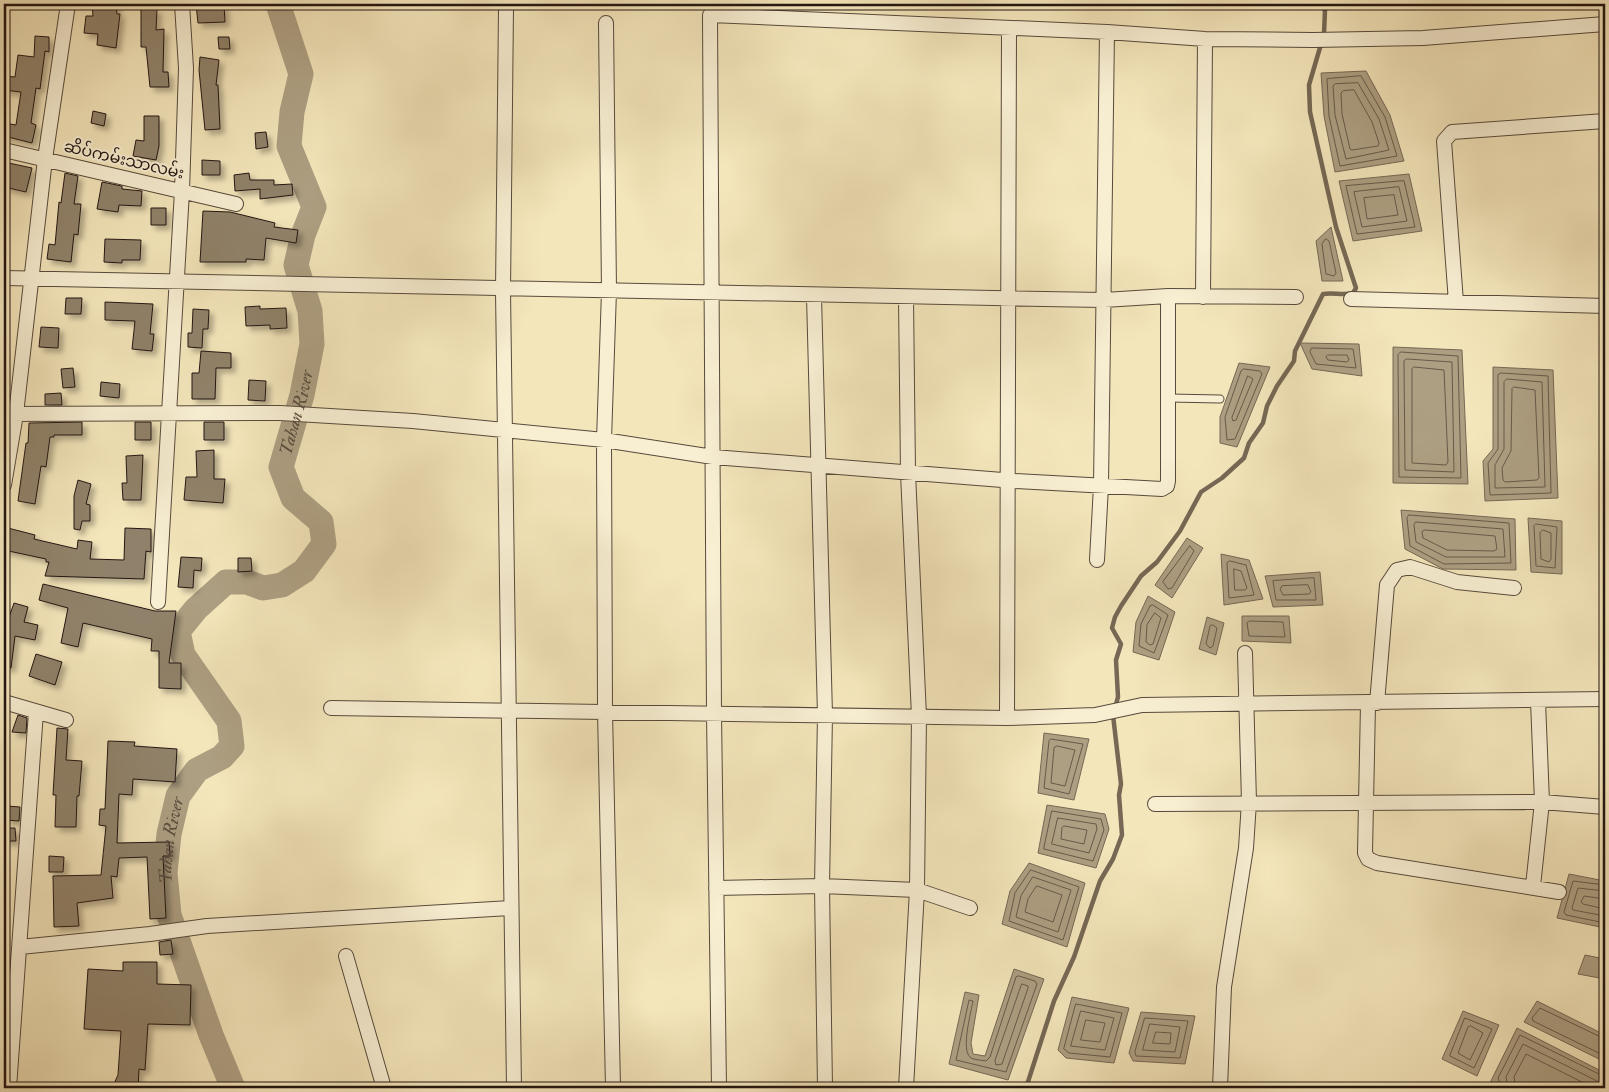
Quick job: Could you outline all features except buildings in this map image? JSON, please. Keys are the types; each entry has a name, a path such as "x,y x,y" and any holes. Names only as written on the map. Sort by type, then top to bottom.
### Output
{"street":[{"path":"4,485 10,414 31,279 45,159 68,4"},
{"path":"158,602 182,191 186,68 182,4"},
{"path":"506,8 503,291 514,1088"},
{"path":"719,1088 714,713 710,15 1107,32 1205,39 1332,40 1423,38 1605,24"},
{"path":"606,24 609,291 604,440 605,711 613,1088"},
{"path":"1007,718 1009,28"},
{"path":"1097,560 1101,486 1107,32"},
{"path":"1204,297 1205,39"},
{"path":"1456,302 1444,141 1452,132 1605,121"},
{"name":"ဆိပ်ကမ်းသာလမ်း","path":"4,150 236,204"},
{"path":"4,278 503,291 609,291 712,295 1104,300 1168,296 1296,298"},
{"path":"814,296 826,715 822,886 825,1088"},
{"path":"10,414 280,413 413,421 505,432 604,440 713,457 1007,481 1162,489 1168,481 1168,296"},
{"path":"906,297 908,473 919,716 917,890 906,1088"},
{"path":"1351,299 1605,306"},
{"path":"1514,588 1457,582 1410,567 1397,570 1388,585 1372,703 1365,803 1365,853 1368,859 1377,863 1533,886 1559,892"},
{"path":"1220,1088 1224,987 1246,848 1249,802 1244,653"},
{"path":"330,708 1007,718 1095,715 1142,706 1605,699"},
{"path":"1533,886 1542,802 1538,700"},
{"path":"4,702 66,720"},
{"path":"9,1088 36,712"},
{"path":"1155,804 1249,802 1542,802 1605,807"},
{"path":"716,888 822,886 917,890 970,908"},
{"path":"20,947 150,934 207,926 511,908"},
{"path":"346,956 384,1088"}],"lane":[{"path":"1169,398 1220,399"}],"water":[{"path":"1366,71 1390,115 1404,161 1335,172 1324,116 1321,73"},
{"path":"1409,174 1422,231 1353,241 1339,181"},
{"path":"1331,227 1343,281 1322,281 1316,241"},
{"path":"1300,343 1359,344 1362,376 1312,369"},
{"path":"1393,347 1462,350 1468,484 1393,483"},
{"path":"1239,363 1270,367 1237,447 1220,443 1220,417"},
{"path":"1493,367 1553,370 1558,498 1485,501 1483,461 1493,449"},
{"path":"1401,510 1515,519 1516,570 1443,569 1405,549"},
{"path":"1528,518 1562,521 1562,574 1531,572"},
{"path":"1187,538 1203,548 1172,598 1155,585"},
{"path":"1221,554 1249,560 1263,599 1224,605"},
{"path":"1320,572 1323,605 1273,607 1265,576"},
{"path":"1148,596 1175,612 1159,660 1133,652 1136,622"},
{"path":"1242,616 1289,616 1291,643 1242,641"},
{"path":"1207,617 1224,623 1216,655 1199,649"},
{"path":"1044,733 1089,739 1074,800 1038,793"},
{"path":"1047,805 1105,814 1109,829 1096,868 1038,853"},
{"path":"1029,863 1085,883 1067,947 1002,924 1010,891"},
{"path":"1569,874 1605,881 1605,928 1557,918"},
{"path":"1585,955 1605,959 1605,979 1578,974"},
{"path":"1014,969 1044,979 1008,1080 949,1064 965,992 979,995 971,1043 973,1054 985,1056"},
{"path":"1072,997 1129,1008 1114,1063 1066,1058 1058,1050"},
{"path":"1537,1001 1605,1035 1605,1062 1524,1022"},
{"path":"1463,1011 1499,1025 1477,1076 1442,1059"},
{"path":"1141,1012 1195,1016 1185,1064 1133,1061 1129,1053"},
{"path":"1517,1028 1605,1073 1605,1088 1501,1088 1490,1083"}],"waterway":[{"name":"Tahan River","path":"233,1088 211,1035 169,915 165,873 169,834 178,796 197,770 222,757 232,746 229,721 183,655 178,631 196,609 226,582 247,582 263,588 282,585 304,571 324,544 321,522 293,498 281,467 302,395 312,344 310,311 296,265 303,235 314,207 289,146 292,112 301,74 278,4"},
{"path":"1026,1088 1054,1001 1074,957 1100,881 1113,859 1122,835 1119,795 1121,784 1113,715 1118,697 1116,660 1121,644 1112,628 1115,617 1141,576 1157,562 1180,531 1201,492 1222,478 1244,458 1249,443 1263,423 1267,406 1277,386 1294,361 1295,351 1323,294 1349,294 1353,293 1356,288 1336,227 1310,112 1309,85 1324,34 1325,10 1319,4"}]}
